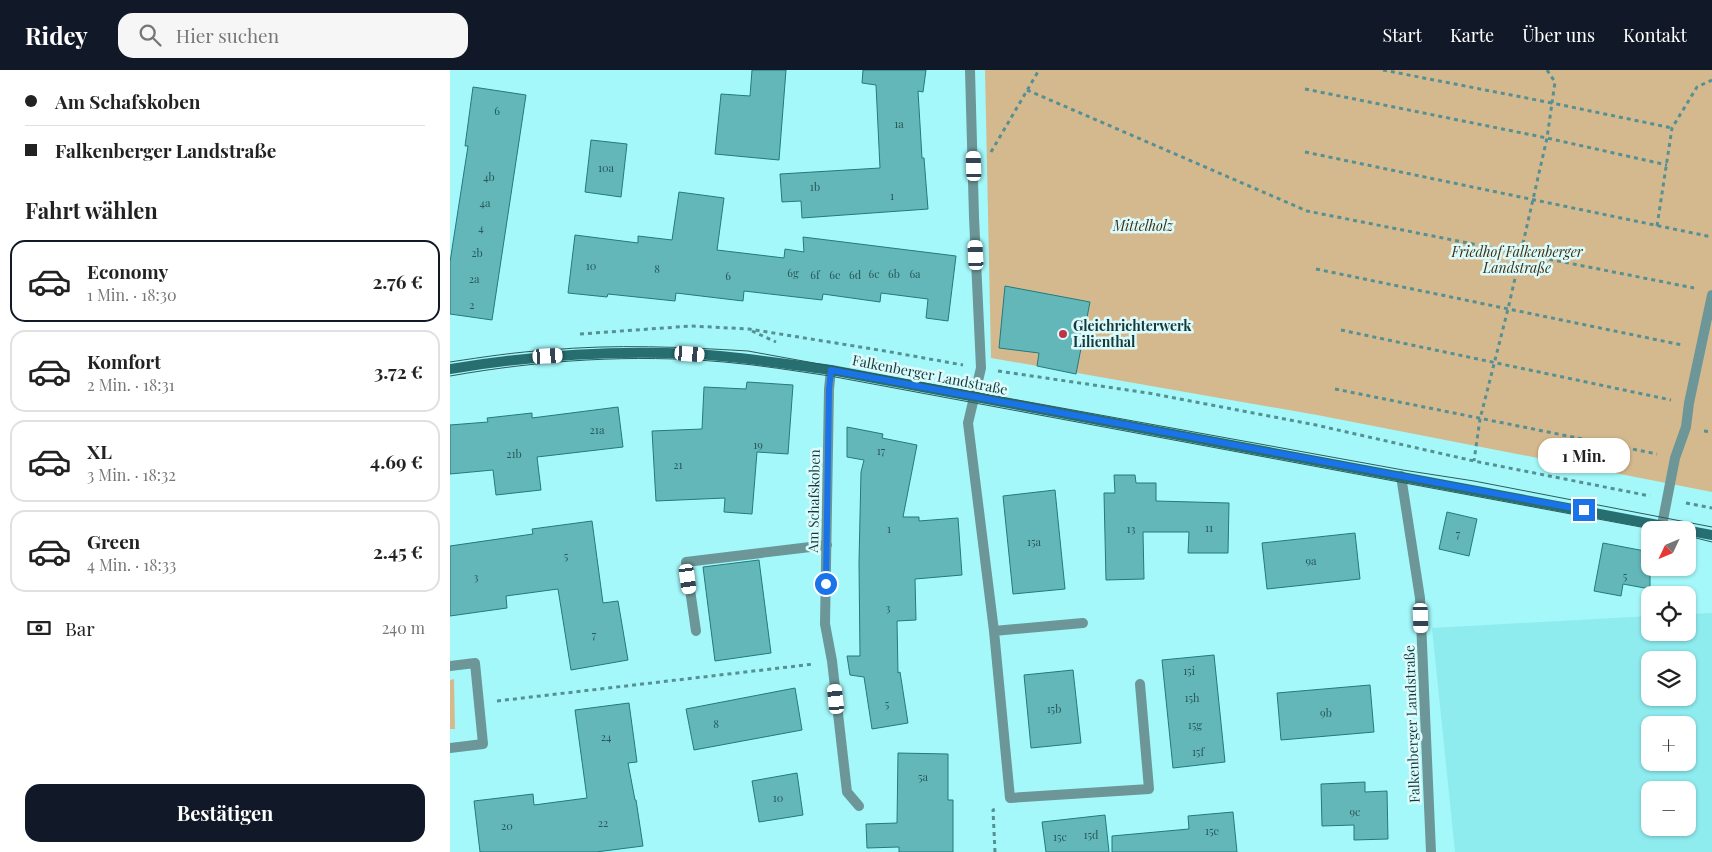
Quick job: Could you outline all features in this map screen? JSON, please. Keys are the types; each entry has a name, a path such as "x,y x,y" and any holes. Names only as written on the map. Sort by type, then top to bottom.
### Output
{"street":[{"path":"970,70 981,368 973,400"},
{"path":"1663,521 1675,458 1686,427 1700,349 1707,292"},
{"name":"Falkenberger Landstraße","path":"450,369 548,356 618,353 748,358 831,370 973,400 1401,476 1641,521"},
{"name":"Am Schafskoben","path":"831,370 829,389 825,624 832,661 847,792 859,806"},
{"name":"Falkenberger Landstraße","path":"973,400 968,423 994,631 1010,798"},
{"name":"Falkenberger Landstraße","path":"1401,476 1420,598 1431,852"},
{"name":"Falkenberger Landstraße","path":"1696,531 1712,534"},
{"path":"696,631 686,562 827,545"},
{"path":"994,631 1084,622"},
{"path":"450,666 475,663 483,744 450,748"},
{"path":"1010,798 1149,789 1140,684"}],"path":[{"path":"974,166 988,157 1039,70"},
{"path":"1383,70 1552,102 1672,128"},
{"path":"1474,461 1480,419 1508,309 1547,138 1555,82 1547,70"},
{"path":"1657,226 1672,128 1697,87 1712,80"},
{"path":"1305,89 1547,138 1666,165"},
{"path":"1027,90 1308,211 1707,292"},
{"path":"1305,152 1712,237"},
{"path":"1316,269 1700,349"},
{"path":"750,329 885,350 981,368 1167,396 1316,425 1474,461 1712,508"},
{"path":"1341,330 1689,403"},
{"path":"1335,389 1675,458"},
{"path":"479,703 832,661"},
{"path":"995,852 993,810 1010,798"}],"shaded area":[{"path":"1712,613 1712,852 1455,852 1432,628 1641,616 1641,641 1696,641 1696,614"}],"green space":[{"name":"Friedhof Falkenberger Landstraße","path":"985,70 1712,70 1712,492 1317,415 991,358"},
{"path":"454,679 455,729 450,729 450,680"}],"building":[{"path":"752,70 786,70 779,160 715,154 721,94 750,96"},
{"path":"863,70 926,70 923,92 918,91 922,158 924,158 928,209 802,218 801,201 782,202 780,174 880,168 876,85 862,83"},
{"path":"473,87 526,95 492,320 450,314 450,262 468,146 465,146"},
{"path":"591,140 627,144 621,197 585,192"},
{"path":"679,192 724,198 717,250 784,258 785,249 804,252 803,237 956,256 948,321 926,318 928,299 881,293 880,302 823,294 822,300 744,291 743,301 676,293 675,301 608,294 607,297 568,293 575,235 638,243 638,236 672,240"},
{"path":"1005,286 1090,302 1076,374 1037,366 1039,353 999,348"},
{"path":"747,382 793,385 788,454 757,452 752,514 724,512 725,498 656,501 652,431 702,429 704,387 746,389"},
{"path":"618,407 623,447 537,457 541,490 496,495 493,470 450,474 450,425 488,422 487,418 532,413 532,418"},
{"path":"847,427 883,434 882,438 917,445 903,517 919,517 919,521 958,518 962,575 915,579 916,620 897,621 898,673 900,672 908,723 872,729 864,677 850,675 847,656 860,656 859,562 861,472 864,460 847,457"},
{"path":"1114,475 1135,475 1136,483 1156,483 1156,501 1229,503 1228,553 1188,553 1189,532 1143,532 1144,579 1106,580 1104,493 1115,493"},
{"path":"1055,490 1065,589 1013,594 1003,496"},
{"path":"1447,512 1477,519 1469,556 1439,549"},
{"path":"592,521 603,603 618,601 628,660 571,670 558,589 506,596 507,608 450,616 450,546 533,534 532,529"},
{"path":"1355,533 1360,579 1267,589 1262,543"},
{"path":"1603,543 1641,550 1641,576 1650,576 1650,586 1641,587 1623,584 1621,596 1594,591"},
{"path":"759,560 771,653 715,661 703,567"},
{"path":"1214,655 1225,762 1173,768 1162,660"},
{"path":"1073,670 1081,743 1031,748 1024,675"},
{"path":"1370,685 1374,732 1281,740 1277,693"},
{"path":"795,688 802,730 694,750 686,709"},
{"path":"629,703 637,762 628,763 643,846 596,852 480,852 474,801 533,794 534,805 587,798 575,710"},
{"path":"898,753 948,754 948,800 953,800 953,852 899,852 899,847 867,848 866,824 897,823"},
{"path":"797,773 803,815 759,822 752,781"},
{"path":"1365,782 1365,792 1387,791 1388,839 1354,840 1354,825 1322,826 1321,784"},
{"path":"1233,812 1237,852 1112,852 1112,836 1189,829 1188,816"},
{"path":"1105,815 1109,852 1046,852 1042,822"}],"tram line":[{"path":"450,362 524,352 599,347 673,347 748,351 1403,470 1474,481 1712,527"},
{"path":"450,376 518,366 587,360 690,360 764,366 830,376 1641,527"},
{"path":"1696,538 1712,542"}],"place":[{"name":"Gleichrichterwerk Lilienthal","path":"1063,334"}],"route":[{"path":"826,584 829,389 831,370 1584,510"}],"park label":[{"name":"Mittelholz","path":"1143,226"}]}
